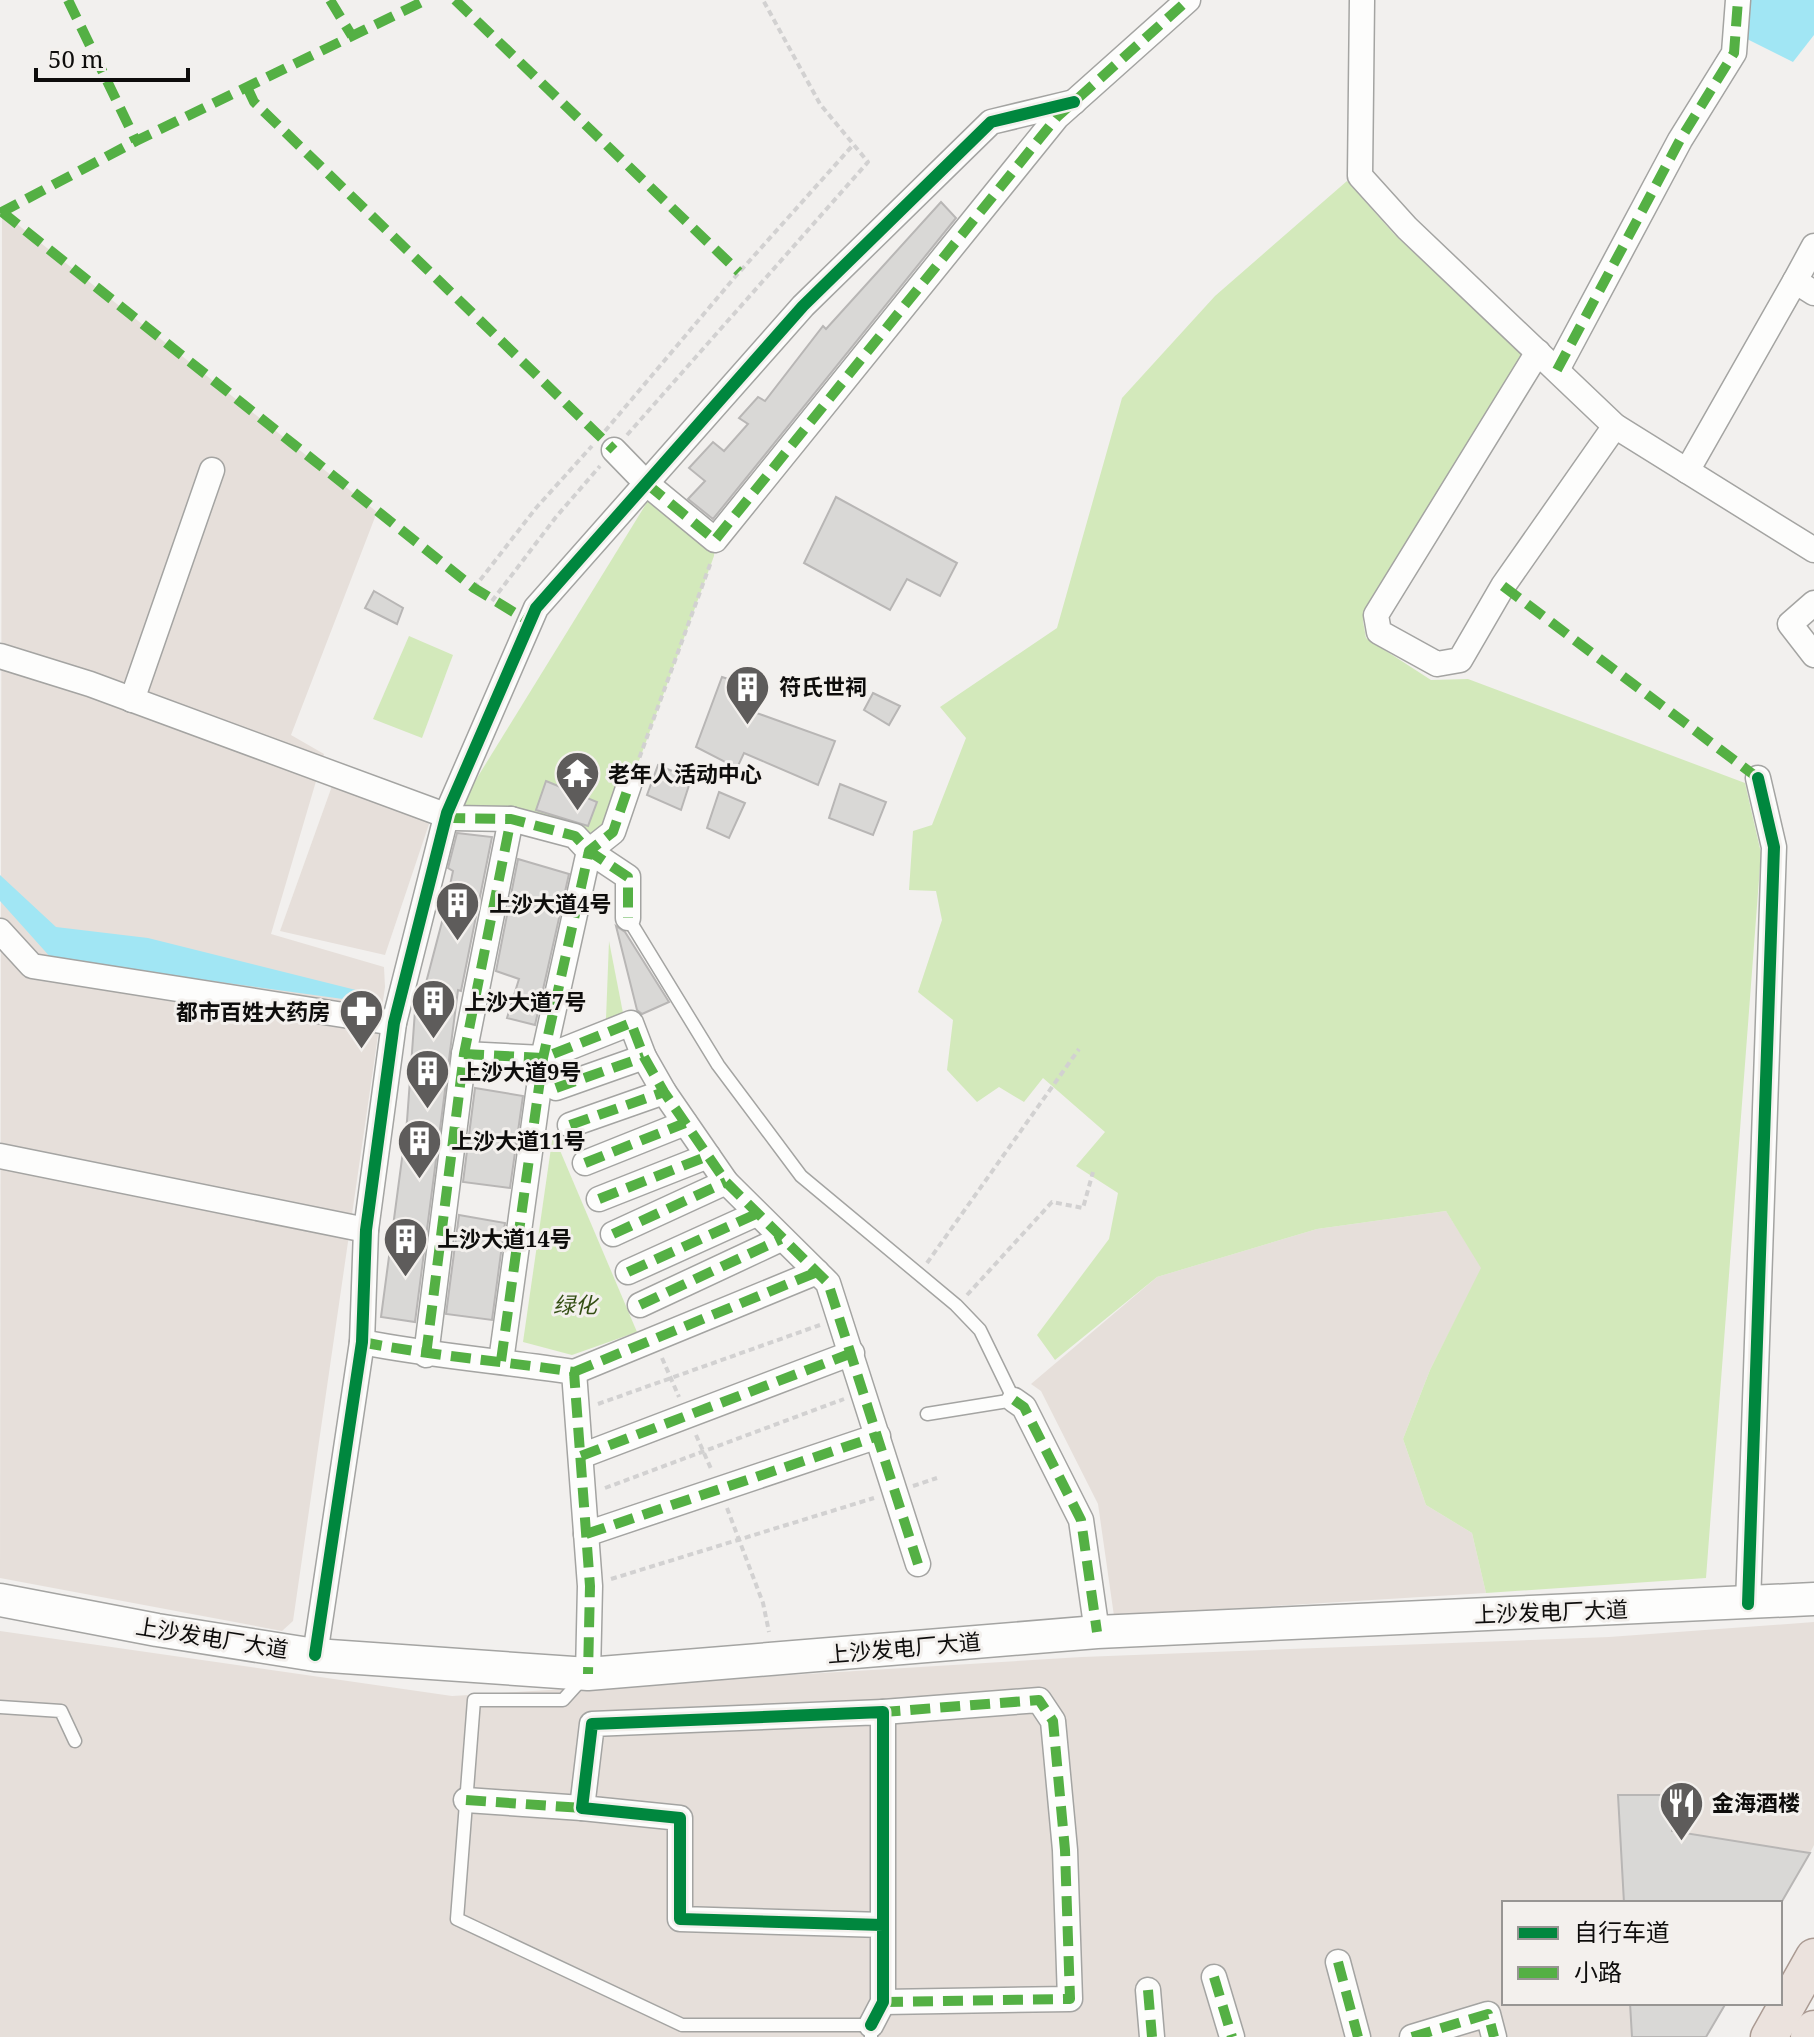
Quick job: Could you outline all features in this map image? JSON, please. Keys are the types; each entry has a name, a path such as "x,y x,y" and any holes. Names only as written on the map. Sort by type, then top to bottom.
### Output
{"main road":[{"name":"上沙发电厂大道","path":"0,1600 157,1630 315,1655 588,1674 1097,1632 1814,1599"},
{"path":"1769,2037 1814,1957"},
{"path":"1809,2037 1814,2029"}],"street":[{"path":"614,450 647,484 715,540 1057,117 1188,0"},
{"path":"1362,0 1360,176 1407,228 1615,426 1814,550"},
{"path":"1557,370 1680,140 1734,53 1738,0"},
{"path":"315,1655 362,1342 366,1230 394,1023 447,813 536,608 803,306 991,122 1074,102"},
{"path":"1687,471 1804,287 1814,246"},
{"path":"1538,352 1376,615 1379,632 1437,664 1460,660 1503,586 1615,426"},
{"path":"132,700 212,470"},
{"path":"1814,603 1790,624 1814,655"},
{"path":"0,656 132,700 447,813 453,818 511,819 575,836 589,851 628,877 628,918"},
{"path":"1748,1604 1774,847 1758,778"},
{"path":"501,1361 543,1058 589,851 613,832 629,785"},
{"path":"426,1355 464,1054 511,819"},
{"path":"0,931 32,966 394,1023"},
{"path":"464,1054 543,1058 631,1023 644,1057 664,1092 726,1182 828,1283 918,1564"},
{"path":"556,1088 644,1057"},
{"path":"570,1125 664,1092"},
{"path":"585,1163 685,1123"},
{"path":"0,1156 366,1230"},
{"path":"599,1199 708,1156"},
{"path":"613,1234 726,1182"},
{"path":"628,1272 756,1214"},
{"path":"640,1305 781,1239"},
{"path":"362,1342 426,1355 501,1361 574,1372 817,1272"},
{"path":"581,1456 852,1353"},
{"path":"574,1372 590,1586 588,1674"},
{"path":"1014,1400 1024,1407 1081,1520 1097,1632"},
{"path":"586,1534 878,1436"},
{"path":"582,1808 592,1724 883,1712 1039,1700 1053,1721 1065,1850 1070,1999 883,2002"},
{"path":"871,2031 883,2002 883,1712"},
{"path":"466,1800 680,1818 680,1919 883,1925"},
{"path":"1338,1962 1358,2037"},
{"path":"1214,1977 1232,2037"},
{"path":"1148,1990 1152,2037"},
{"path":"1412,2037 1488,2014 1494,2037"}],"lane":[{"path":"628,918 718,1065 801,1176 956,1305 980,1330 1014,1400 927,1414"},
{"path":"588,1674 563,1700 474,1700 457,1919 682,2025 871,2031"},
{"path":"0,1707 61,1711 75,1741"}],"path":[{"path":"492,601 556,517 868,162 820,104 763,0"},
{"path":"474,588 536,508 853,145"},
{"path":"629,785 714,556 715,540"},
{"path":"919,1275 1079,1049"},
{"path":"956,1305 1052,1202 1083,1208 1093,1172"},
{"path":"577,1411 841,1318"},
{"path":"584,1496 864,1392"},
{"path":"590,1586 937,1478"}],"shaded area":[{"path":"2,212 377,512 291,735 324,754 271,934 384,967 385,987 293,1621 282,1631 0,1578"},
{"path":"332,786 427,820 429,824 385,955 280,931"},
{"path":"1446,1211 1482,1268 1430,1370 1403,1439 1426,1505 1472,1533 1486,1593 1114,1616 1098,1504 1041,1391 1031,1384 1157,1277 1317,1229"},
{"path":"1814,1622 1814,1845 1810,1853 1672,1831 1625,1901 1502,1901 1502,2005 1630,2005 1632,2037 0,2037 0,1631 452,1696 1082,1657 1609,1637"}],"green space":[{"path":"1347,181 1394,234 1525,357 1363,621 1366,638 1431,680 1468,679 1745,783 1761,853 1706,1578 1486,1593 1472,1533 1426,1505 1403,1439 1430,1370 1481,1268 1446,1211 1317,1229 1157,1277 1055,1360 1037,1335 1109,1239 1118,1193 1076,1166 1105,1132 1043,1078 1024,1102 999,1087 977,1102 947,1070 953,1020 918,992 942,920 936,891 909,890 913,831 932,825 966,738 940,707 1057,628 1122,398 1215,296"},
{"path":"654,491 715,540 714,556 613,832 589,851 456,812"},
{"path":"409,636 453,655 422,738 373,719"},
{"path":"609,941 623,1013 606,1019"},
{"name":"绿化","path":"553,1134 637,1332 572,1355 523,1342"}],"water":[{"path":"1748,0 1814,0 1814,35 1793,62 1743,37"},
{"path":"0,875 56,927 148,938 372,994 372,1003 52,959 0,901"}],"building":[{"path":"941,202 956,218 713,519 688,499 705,481 689,468 713,442 724,451 748,424 739,418 758,397 765,401 823,326 826,329"},
{"path":"836,497 957,563 940,596 907,579 890,610 804,563"},
{"path":"374,591 403,608 397,624 365,608"},
{"name":"符氏世祠","path":"722,677 763,690 751,711 835,741 818,785 744,753 737,768 696,747"},
{"path":"873,693 900,706 889,725 864,710"},
{"path":"658,765 691,779 681,810 647,795"},
{"name":"老年人活动中心","path":"546,781 597,802 588,826 536,810"},
{"path":"840,784 886,802 873,835 829,818"},
{"path":"719,792 745,803 729,838 707,828"},
{"path":"457,833 492,837 461,991 458,990 415,1322 381,1317 407,1121 416,997 422,998 443,918 453,871 448,868"},
{"path":"518,859 569,874 535,1025 507,1018 519,979 496,971"},
{"path":"616,926 625,932 669,1002 642,1014 637,1010"},
{"path":"475,1088 523,1096 510,1188 463,1182"},
{"path":"459,1215 505,1223 492,1320 446,1314"},
{"name":"金海酒楼","path":"1618,1795 1672,1795 1672,1831 1810,1853 1782,1901 1624,1901"},
{"path":"1630,2005 1725,2005 1706,2037 1632,2037"}],"marked path":[{"path":"68,0 136,141"},
{"path":"330,0 352,36"},
{"path":"0,213 136,141 426,0"},
{"path":"455,0 739,272"},
{"path":"647,484 715,540 1057,117 1188,0"},
{"path":"1557,370 1680,140 1734,53 1738,0"},
{"path":"247,87 254,102 614,450"},
{"path":"2,212 474,588 530,622"},
{"path":"1503,586 1758,778"},
{"path":"501,1361 543,1058 589,851 613,832 629,785"},
{"path":"447,813 453,818 511,819 575,836 589,851 628,877 628,918"},
{"path":"426,1355 464,1054 511,819"},
{"path":"464,1054 543,1058 631,1023 644,1057 664,1092 726,1182 828,1283 918,1564"},
{"path":"556,1088 644,1057"},
{"path":"570,1125 664,1092"},
{"path":"585,1163 685,1123"},
{"path":"599,1199 708,1156"},
{"path":"613,1234 726,1182"},
{"path":"628,1272 756,1214"},
{"path":"640,1305 781,1239"},
{"path":"574,1372 817,1272"},
{"path":"362,1342 574,1372 590,1586 588,1674"},
{"path":"581,1456 852,1353"},
{"path":"1014,1400 1024,1407 1081,1520 1097,1632"},
{"path":"586,1534 878,1436"},
{"path":"883,1712 1039,1700 1053,1721 1065,1850 1070,1999 883,2002"},
{"path":"466,1800 582,1808"},
{"path":"1338,1962 1358,2037"},
{"path":"1214,1977 1232,2037"},
{"path":"1148,1990 1152,2037"},
{"path":"1412,2037 1488,2014 1494,2037"}],"cycle path":[{"path":"315,1655 362,1342 366,1230 394,1023 447,813 536,608 803,306 991,122 1074,102"},
{"path":"1748,1604 1774,847 1758,778"},
{"path":"871,2025 883,2002 883,1712 592,1724 582,1808 680,1818 680,1919 883,1925"}],"place":[{"name":"符氏世祠","path":"748,726"},
{"name":"老年人活动中心","path":"577,813"},
{"name":"上沙大道4号","path":"458,943"},
{"name":"上沙大道7号","path":"433,1041"},
{"name":"都市百姓大药房","path":"361,1051"},
{"name":"上沙大道9号","path":"428,1111"},
{"name":"上沙大道11号","path":"420,1180"},
{"name":"上沙大道14号","path":"406,1278"},
{"name":"金海酒楼","path":"1681,1842"}]}
